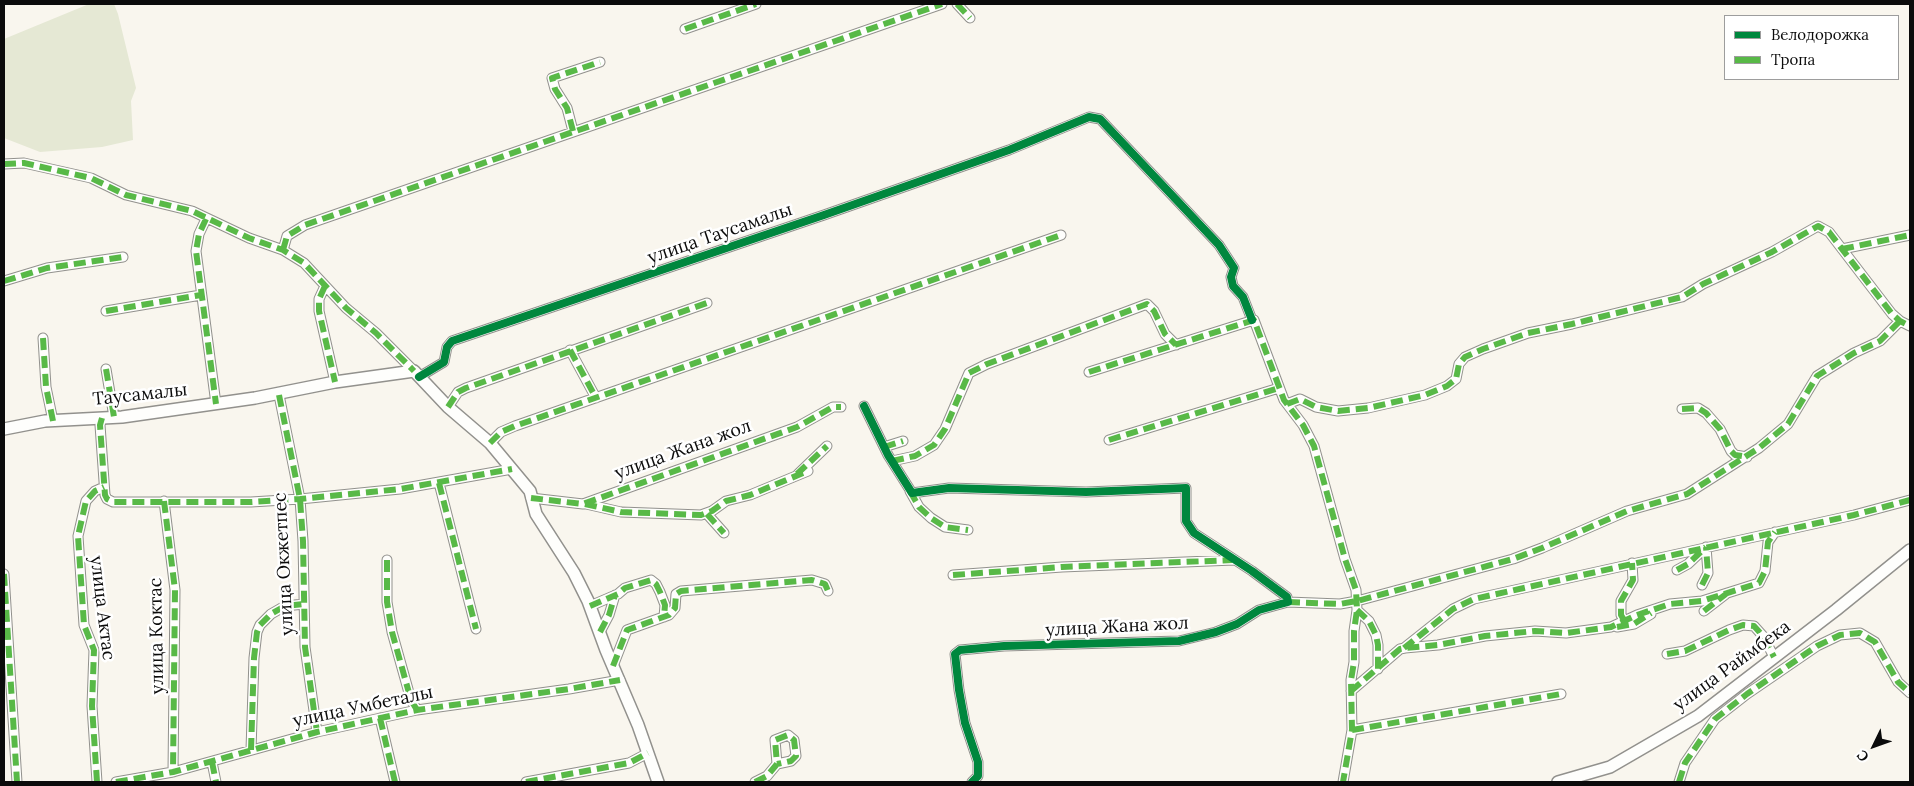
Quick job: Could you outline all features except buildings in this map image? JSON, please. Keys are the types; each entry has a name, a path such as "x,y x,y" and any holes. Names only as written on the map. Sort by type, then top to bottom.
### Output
{"street":[{"path":"686,29 756,4"},
{"path":"283,250 287,236 294,229 942,4"},
{"path":"957,4 970,18"},
{"path":"573,131 567,108 554,89 552,78 600,62"},
{"name":"улица Таусамалы","path":"279,395 335,382 416,374 444,362 447,347 452,341 824,215 1047,135 1089,117 1100,119 1205,228 1229,258 1234,268 1231,277 1233,286 1243,297 1252,320"},
{"path":"4,164 24,163 92,178 126,195 192,211 206,219 283,250 304,263 448,407 490,443 530,491 536,514 574,573 590,606 658,782"},
{"path":"206,219 199,234 196,251 216,404"},
{"path":"1287,404 1300,399 1316,407 1345,410 1368,408 1425,395 1448,386 1456,379 1459,364 1465,357 1483,349 1528,333 1682,297 1703,284 1764,256 1818,226 1830,232 1900,321 1910,326"},
{"path":"1842,249 1910,235"},
{"path":"490,443 508,429 1060,236"},
{"path":"4,281 47,268 123,257"},
{"path":"325,286 319,299 319,310 335,382"},
{"path":"106,311 201,295"},
{"path":"448,407 458,392 466,388 707,303"},
{"path":"892,461 923,453 934,445 945,429 969,374 980,366 1147,304 1154,311 1165,334 1176,345"},
{"path":"1090,372 1254,320 1279,388 1314,446 1345,559 1356,590 1357,606 1351,691 1352,730 1343,782"},
{"path":"910,491 916,494 948,488 1086,492 1186,488 1188,525 1194,533 1275,587 1287,597 1288,602 1357,606 1464,570 1512,559 1627,511 1687,494 1718,473 1748,457 1788,424 1816,376 1854,353 1876,344 1900,321"},
{"path":"43,338 46,387 53,420"},
{"path":"570,350 596,398"},
{"path":"106,369 108,417 100,424 104,487 107,499 113,502 251,502 300,499 439,483 512,469"},
{"path":"1109,440 1279,388"},
{"name":"Таусамалы","path":"4,429 53,420 108,417 279,395"},
{"name":"улица Окжетпес","path":"279,395 300,499 305,646 318,732"},
{"path":"864,406 884,447 918,507 945,527 968,530"},
{"name":"улица Жана жол","path":"531,498 583,504 797,427 833,407 841,407"},
{"path":"1682,408 1698,408 1706,413 1720,429 1731,451 1735,455 1748,457"},
{"path":"884,447 903,441"},
{"path":"794,478 827,446"},
{"path":"583,504 606,507 621,512 711,515 726,501 750,495 808,471"},
{"path":"439,483 476,629"},
{"name":"улица Актас","path":"98,782 92,706 94,650 84,625 78,536 86,501 95,491 104,487"},
{"path":"1351,691 1453,609 1474,599 1910,500"},
{"name":"улица Коктас","path":"164,501 175,590 173,772"},
{"path":"711,515 724,533"},
{"path":"1611,627 1624,620 1670,604 1702,601 1753,586 1763,580 1768,542 1775,532"},
{"path":"1677,570 1688,564 1706,547"},
{"path":"1702,585 1708,573 1706,547"},
{"name":"улица Раймбека","path":"1558,782 1610,767 1698,716 1910,550"},
{"path":"387,560 387,602 391,623 411,700 417,710"},
{"path":"953,574 1062,567 1234,560"},
{"path":"1624,620 1621,615 1622,601 1633,580 1632,563"},
{"path":"4,574 17,782"},
{"path":"590,606 615,595 624,588 651,580 656,584 665,606 664,617"},
{"path":"613,666 627,630 664,617 675,608 675,596 681,591 812,580 821,581 825,584 828,591"},
{"path":"1704,611 1728,592"},
{"path":"600,632 609,615 615,595"},
{"name":"улица Жана жол","path":"972,782 978,776 978,762 958,690 955,654 960,650 1004,646 1179,641 1216,632 1237,624 1259,610 1288,602"},
{"path":"251,750 254,658 257,632 260,624 271,614 285,606 304,604"},
{"path":"1357,606 1369,621 1376,635 1378,670"},
{"path":"1404,648 1438,645 1519,632 1550,630 1566,633 1634,624 1657,609"},
{"path":"1668,654 1685,651 1718,633 1748,625 1754,626 1763,636 1774,657"},
{"path":"1679,782 1685,763 1715,720 1747,694 1817,646 1840,635 1860,633 1875,642 1898,682 1910,693"},
{"name":"улица Умбеталы","path":"116,782 137,780 173,772 318,732 417,710 569,690 620,680"},
{"path":"1352,730 1562,694"},
{"path":"380,718 395,782"},
{"path":"526,782 629,763 648,753"},
{"path":"212,762 216,782"},
{"path":"755,782 767,776 777,764"}],"green space":[{"path":"89,4 114,4 118,14 136,88 131,101 133,140 102,147 40,152 4,138 4,39"}],"marked path":[{"path":"685,29 756,4"},
{"path":"283,250 287,236 305,225 942,4"},
{"path":"957,4 970,18"},
{"path":"573,131 567,108 555,89 552,78 600,62"},
{"path":"4,164 24,163 91,178 126,195 192,211 249,238 283,250 304,263 346,308 376,333 414,371"},
{"path":"206,219 199,234 196,251 216,404"},
{"path":"1287,404 1300,399 1316,407 1338,411 1368,408 1425,395 1447,386 1456,379 1459,364 1465,357 1483,349 1528,333 1682,297 1703,284 1772,252 1818,226 1829,232 1892,314 1910,326"},
{"path":"490,443 501,432 515,426 1061,235"},
{"path":"1842,249 1910,235"},
{"path":"4,281 47,268 123,257"},
{"path":"325,286 319,299 319,311 335,382"},
{"path":"106,311 201,295"},
{"path":"448,407 458,392 466,388 707,303"},
{"path":"892,461 915,456 934,445 945,429 969,373 987,364 1147,304 1154,311 1165,334 1176,345"},
{"path":"1089,372 1254,320 1284,400 1303,425 1314,446 1345,559 1356,590 1357,610 1351,680 1352,730 1343,782"},
{"path":"1288,602 1340,604 1357,601 1513,559 1627,511 1687,494 1759,448 1788,424 1817,376 1854,353 1880,341 1900,321"},
{"path":"43,338 46,387 53,421"},
{"path":"570,350 596,398"},
{"path":"106,369 114,417"},
{"path":"1109,440 1279,388"},
{"path":"279,395 300,499 303,541 305,647 317,732"},
{"path":"531,498 583,504 797,427 833,407 841,407"},
{"path":"1682,409 1698,408 1706,413 1720,429 1731,451 1735,455 1748,457"},
{"path":"102,418 100,425 105,495 107,499 113,502 251,502 300,499 400,489 512,469"},
{"path":"884,447 903,441"},
{"path":"797,474 827,446"},
{"path":"585,504 621,512 701,515 712,511 726,501 750,495 808,471"},
{"path":"439,483 476,629"},
{"path":"97,782 92,706 94,650 84,625 78,536 86,501 95,491 104,487"},
{"path":"910,491 919,507 931,518 945,527 968,530"},
{"path":"1404,648 1453,609 1474,599 1854,515 1910,500"},
{"path":"164,501 175,590 173,772"},
{"path":"707,514 724,533"},
{"path":"1351,691 1400,649 1438,645 1485,636 1535,631 1566,633 1611,627 1637,615 1670,604 1702,601 1759,583 1765,571 1768,542 1775,532"},
{"path":"1677,570 1688,564 1706,547"},
{"path":"1702,585 1708,573 1706,547"},
{"path":"387,560 387,602 392,632 411,700 417,710"},
{"path":"953,575 1062,567 1232,560"},
{"path":"1624,620 1621,615 1621,601 1633,580 1632,563"},
{"path":"4,574 17,782"},
{"path":"590,606 618,594 625,588 651,580 656,584 665,605 664,617"},
{"path":"613,666 627,630 669,615 675,608 676,594 681,591 812,580 825,584 828,591"},
{"path":"1704,611 1726,594"},
{"path":"600,632 609,615 615,595"},
{"path":"251,750 254,658 257,632 260,625 271,614 285,606 304,604"},
{"path":"1357,610 1369,621 1376,635 1378,669"},
{"path":"1617,627 1634,624 1651,613"},
{"path":"1667,654 1685,651 1743,625 1754,626 1763,636 1774,657"},
{"path":"1679,782 1685,763 1715,719 1747,694 1817,646 1840,635 1860,633 1875,642 1898,682 1910,693"},
{"path":"116,782 173,772 317,732 417,710 620,680"},
{"path":"1352,730 1561,694"},
{"path":"380,718 395,782"},
{"path":"755,782 767,776 777,764 775,740 788,735 794,740 796,756 791,761 777,764"},
{"path":"526,782 629,763 648,753"},
{"path":"212,762 216,782"}],"cycle path":[{"path":"419,377 444,362 447,347 452,341 1009,150 1089,117 1100,119 1219,245 1234,268 1231,277 1233,286 1243,297 1252,320"},
{"path":"864,406 888,455 912,493 949,488 1086,492 1186,488 1186,521 1194,533 1252,571 1287,597 1288,602 1259,610 1237,624 1216,632 1179,641 1004,646 960,650 955,654 959,690 965,723 978,762 978,776 972,782"}]}
